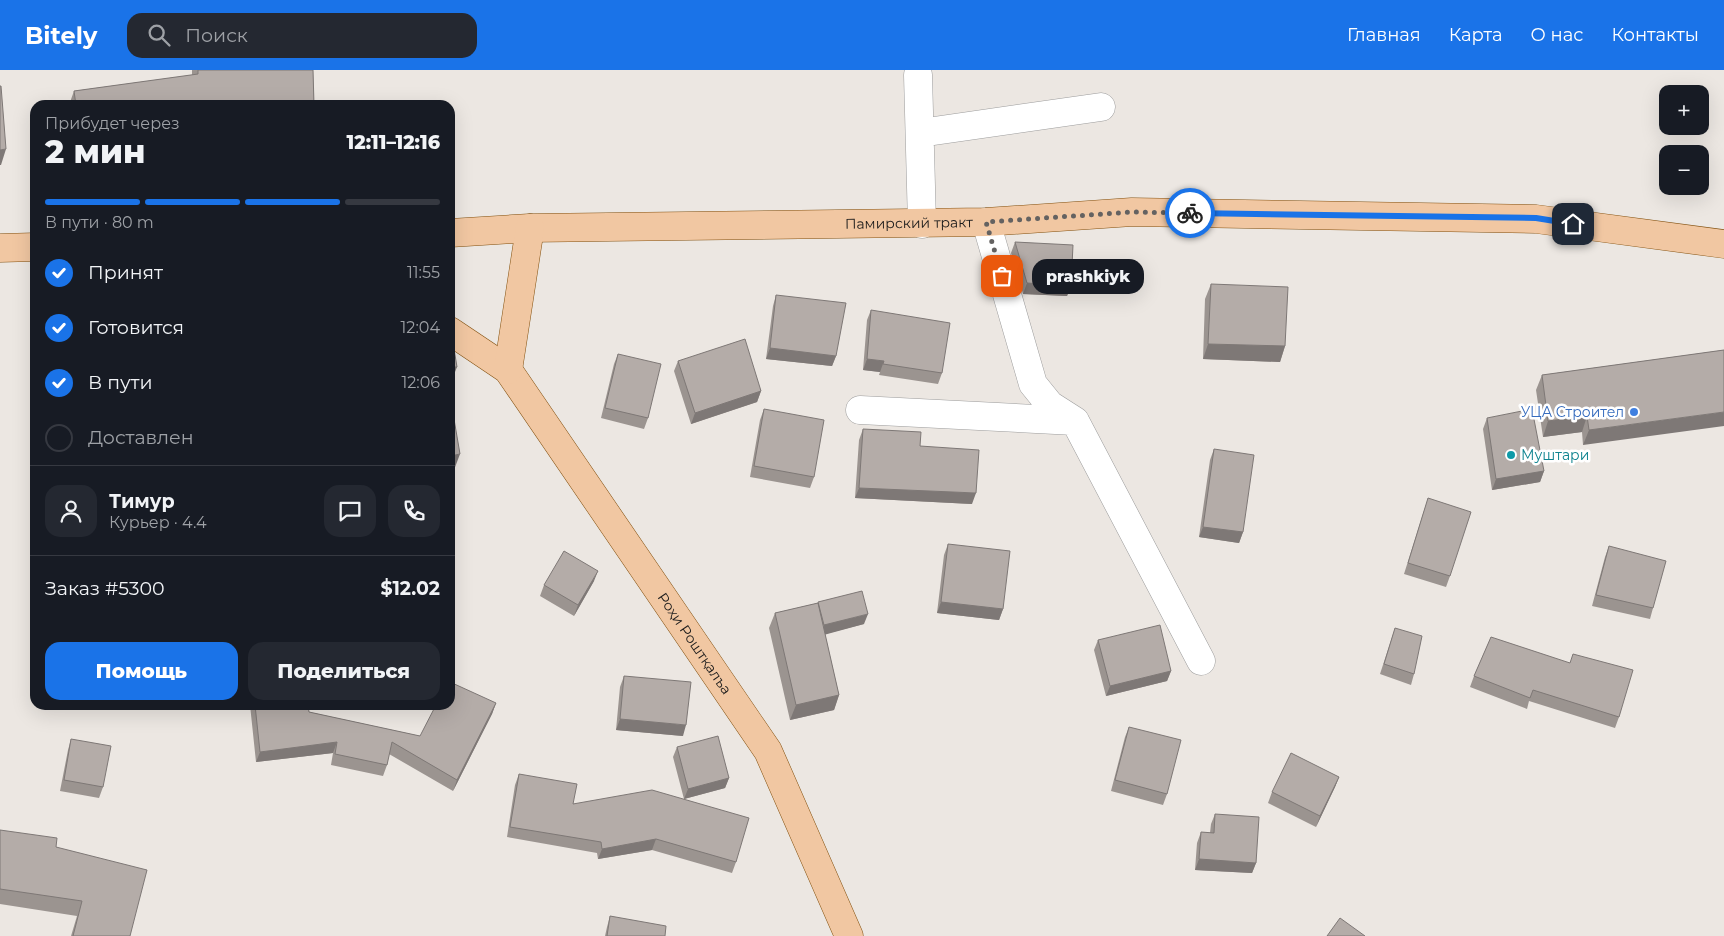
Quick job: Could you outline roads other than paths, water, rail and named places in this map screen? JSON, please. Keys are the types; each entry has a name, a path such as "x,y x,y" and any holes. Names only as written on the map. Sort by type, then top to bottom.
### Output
{"main road":[{"name":"Памирский тракт","path":"455,233 530,228 922,224 986,222 1132,212 1536,218 1724,244"},
{"path":"508,370 530,228"},
{"path":"0,248 30,247"},
{"name":"Роҳи Роштқалъа","path":"455,334 508,370 768,751 849,936"}],"street":[{"path":"918,75 922,224"},
{"path":"920,133 1101,107"},
{"path":"986,222 1033,384 1050,405 1075,421 1201,661"},
{"path":"860,410 1075,421"}],"place":[{"name":"prashkiyk","path":"1002,276"},
{"name":"УЦА Строител","path":"1634,412"},
{"name":"Муштари","path":"1511,455"}]}
